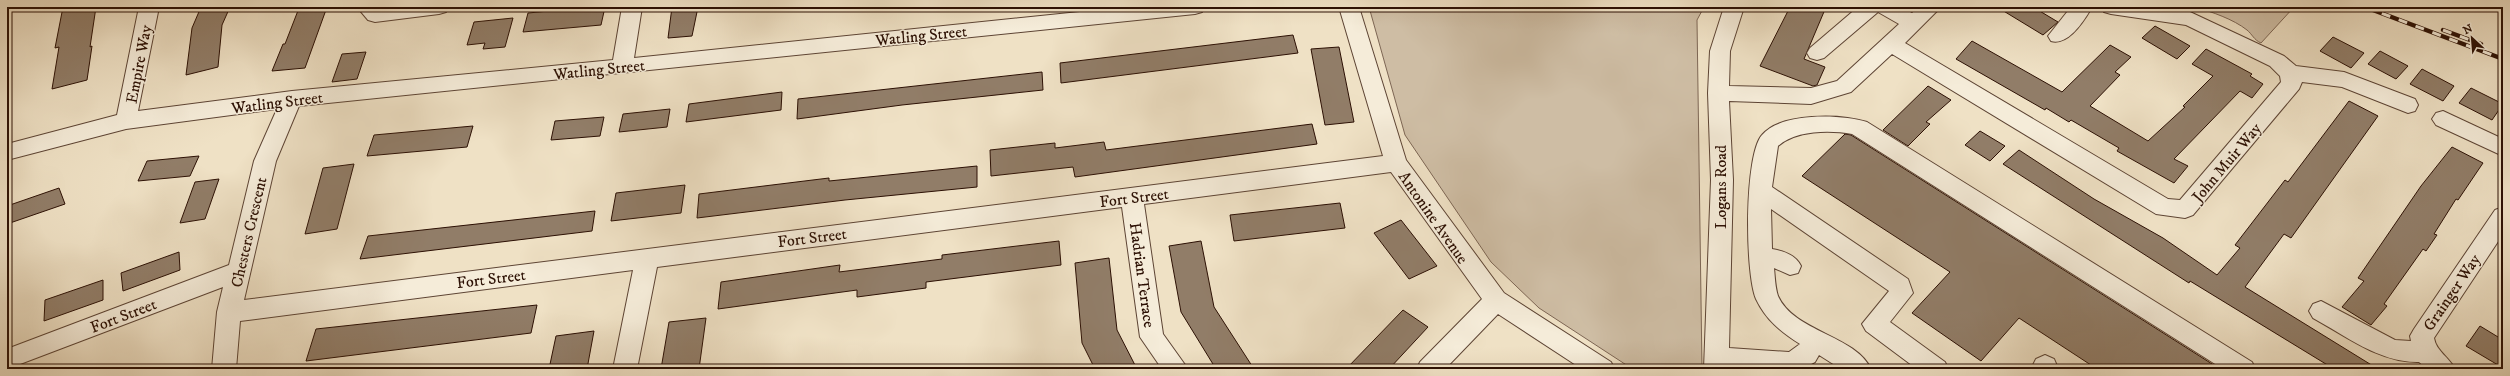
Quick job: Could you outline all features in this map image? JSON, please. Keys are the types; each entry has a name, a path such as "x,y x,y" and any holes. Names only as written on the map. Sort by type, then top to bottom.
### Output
{"street":[{"name":"Empire Way","path":"126,121 149,7"},
{"path":"367,7 375,15 439,7"},
{"path":"622,67 632,7"},
{"name":"Watling Street","path":"7,152 126,121 292,99 622,67 1075,13 1195,7"},
{"name":"Antonine Avenue","path":"1349,7 1396,163 1496,300 1602,369"},
{"name":"Logans Road","path":"1716,363 1722,180 1718,93 1720,51 1734,7"},
{"path":"1817,53 1871,7"},
{"path":"1884,7 1913,24"},
{"path":"1718,93 1810,96 1844,87 1931,7"},
{"path":"2058,36 2082,7"},
{"path":"2111,7 2190,19 2277,61 2290,73 2344,80 2408,105"},
{"name":"John Muir Way","path":"1891,44 2164,208 2185,209 2292,84 2290,73"},
{"name":"Chesters Crescent","path":"224,369 229,312 265,161 292,99"},
{"path":"2443,118 2503,148"},
{"path":"1859,369 1849,360 1788,322 1767,298 1761,257 1761,191 1763,155 1766,146 1774,136 1803,127 1840,124 1855,126 2243,369"},
{"name":"Fort Street","path":"229,312 1396,163"},
{"path":"1761,191 1900,286 1902,293 1874,324 1936,369"},
{"name":"Hadrian Terrace","path":"1132,197 1152,337 1176,369"},
{"name":"Grainger Way","path":"2443,369 2424,351 2422,336 2503,216"},
{"path":"1761,257 1780,260 1790,266"},
{"path":"625,369 647,258"},
{"name":"Fort Street","path":"7,360 239,271"},
{"path":"1429,369 1496,300"},
{"name":"Grainger Way","path":"2321,311 2390,349 2404,352 2424,351"},
{"path":"1716,363 1791,363 1806,355 1815,340"}],"shaded area":[{"path":"1369,7 1704,7 1697,20 1702,369 1631,368 1539,308 1491,262 1405,135"},
{"path":"2195,7 2294,7 2261,43 2247,30 2235,22"}],"building":[{"path":"63,7 96,7 90,47 92,46 87,80 52,89 59,47 55,48"},
{"path":"201,7 230,7 222,25 218,67 186,75 192,28"},
{"path":"327,7 305,68 272,71 283,44 285,44 299,8"},
{"path":"605,7 601,25 523,32 528,13"},
{"path":"672,7 698,7 692,36 668,38"},
{"path":"1790,7 1826,7 1804,59 1825,67 1817,85 1813,86 1760,66"},
{"path":"1997,7 2033,7 2058,22 2043,35"},
{"path":"513,18 505,47 483,49 485,43 467,45 474,22"},
{"path":"2155,26 2190,46 2177,59 2142,38"},
{"path":"1293,35 1298,53 1061,83 1060,63"},
{"path":"2333,37 2364,53 2351,68 2320,51"},
{"path":"1972,41 2062,92 2110,45 2131,57 2115,72 2120,75 2090,106 2148,141 2185,107 2183,106 2213,76 2192,64 2206,49 2252,74 2250,76 2263,84 2252,98 2240,91 2174,159 2188,166 2174,183 2117,151 2119,148 2071,120 2069,122 2046,108 2045,110 1956,59"},
{"path":"1339,47 1354,122 1325,125 1311,49"},
{"path":"2380,51 2408,66 2396,79 2368,64"},
{"path":"366,52 357,79 332,82 342,54"},
{"path":"2422,69 2454,86 2443,101 2410,84"},
{"path":"1042,72 1043,90 902,105 797,119 798,99"},
{"path":"1928,86 1951,100 1926,122 1930,124 1908,146 1883,130"},
{"path":"2471,88 2503,104 2492,120 2459,103"},
{"path":"782,92 781,110 686,122 689,104"},
{"path":"2349,101 2378,116 2291,238 2284,234 2245,287 2378,369 2334,369 2190,281 2189,283 2003,164 2019,150 2094,199 2163,238 2217,275 2240,248 2235,245 2285,180 2288,182"},
{"path":"670,109 667,127 619,132 623,114"},
{"path":"604,117 600,136 551,140 555,121"},
{"path":"1312,124 1317,144 1075,177 1073,167 991,176 990,150 1055,143 1055,148 1104,142 1106,150"},
{"path":"473,126 467,147 367,156 374,135"},
{"path":"1980,131 2005,146 1990,161 1965,145"},
{"path":"1845,134 1851,135 2220,369 2097,369 2019,318 1981,361 1912,313 1950,272 1802,176"},
{"path":"2452,147 2483,163 2458,200 2456,199 2434,234 2437,235 2426,251 2423,249 2384,304 2387,306 2371,325 2342,307 2364,281 2358,278 2421,186"},
{"path":"199,156 190,176 138,181 147,161"},
{"path":"354,164 337,229 305,234 323,168"},
{"path":"977,166 977,187 845,200 697,218 699,194 829,178 829,181"},
{"path":"219,179 205,219 180,223 195,182"},
{"path":"685,185 681,213 611,221 616,193"},
{"path":"59,188 65,204 7,224 7,206"},
{"path":"1340,203 1345,228 1234,241 1230,215"},
{"path":"595,211 592,231 360,259 368,236"},
{"path":"1401,220 1437,266 1409,279 1374,233"},
{"path":"1059,241 1061,265 926,282 926,288 857,297 857,290 718,309 721,282 840,265 839,272 942,259 942,255"},
{"path":"1201,241 1214,307 1254,369 1216,369 1181,312 1169,246"},
{"path":"179,252 180,270 123,291 121,273"},
{"path":"1109,258 1117,330 1137,369 1095,369 1082,343 1075,263"},
{"path":"103,280 103,300 44,321 45,300"},
{"path":"537,305 531,333 306,361 316,329"},
{"path":"1403,310 1428,327 1389,369 1346,369"},
{"path":"706,318 699,369 661,369 669,322"},
{"path":"2480,326 2503,340 2503,368 2466,346"},
{"path":"594,331 587,369 549,369 556,336"}],"railway":[{"path":"2365,7 2503,59"},
{"path":"2443,30 2481,44"}]}
